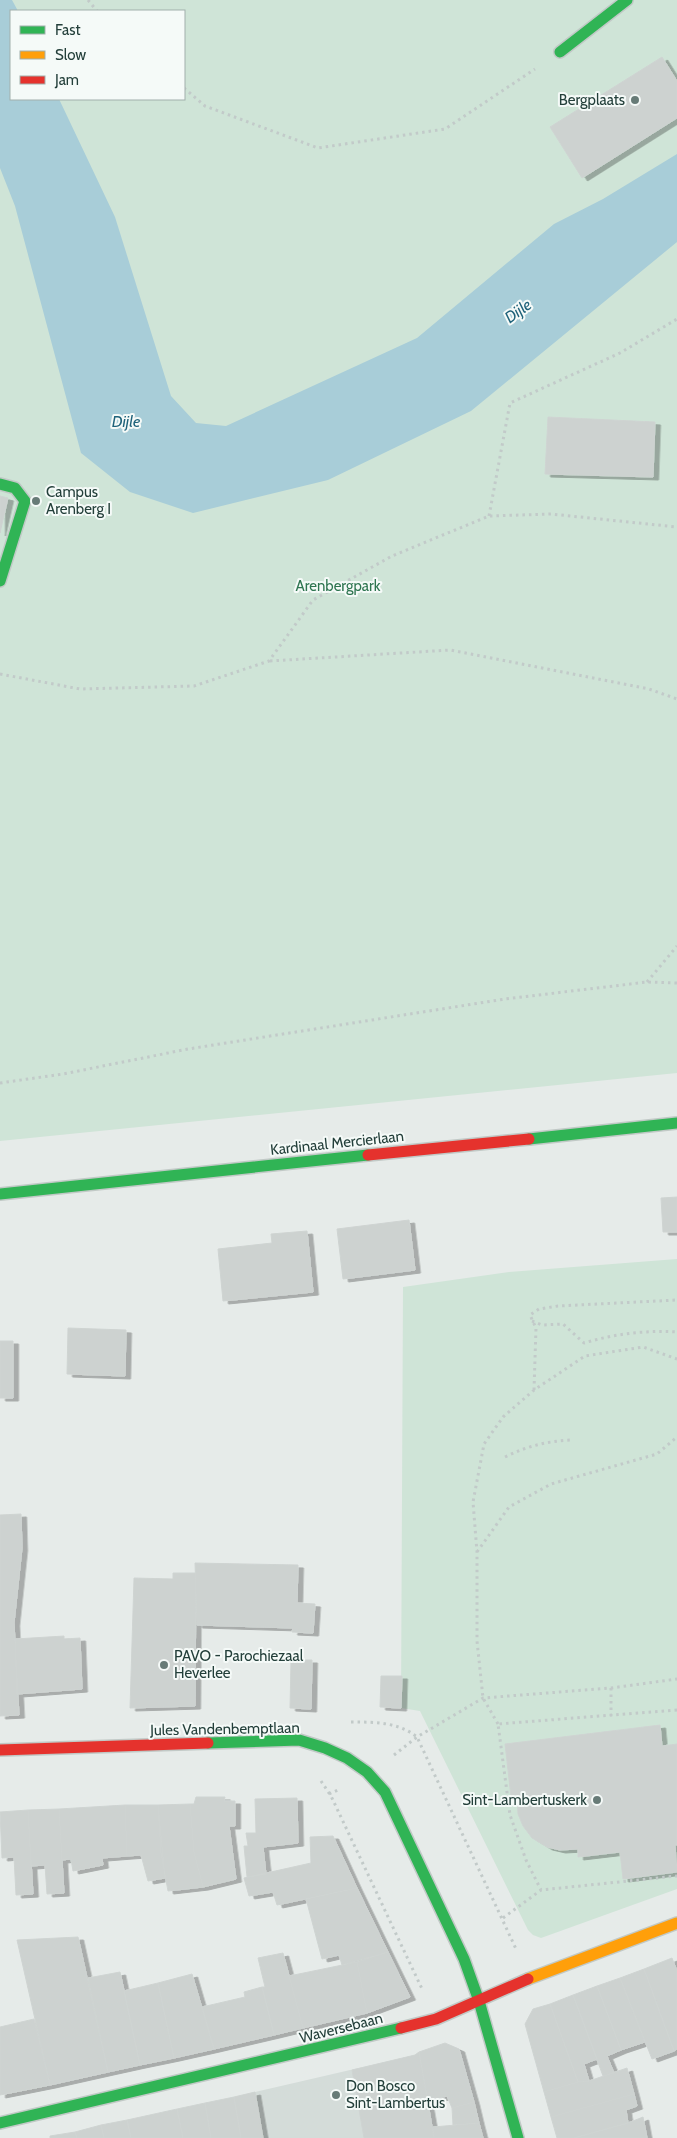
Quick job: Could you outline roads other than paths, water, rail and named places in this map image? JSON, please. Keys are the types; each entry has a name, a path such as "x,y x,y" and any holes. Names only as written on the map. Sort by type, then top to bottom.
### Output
{"street":[{"path":"560,52 627,0"},
{"path":"0,484 15,488 25,501 0,581"},
{"name":"Kardinaal Mercierlaan","path":"0,1194 677,1123"},
{"name":"Jules Vandenbemptlaan","path":"0,1750 299,1740 327,1747 355,1762 370,1774 385,1792 464,1959 518,2138"},
{"name":"Waversebaan","path":"0,2123 317,2049 436,2019 529,1979 677,1923"}],"water":[{"name":"Dijle","path":"0,0 12,0 17,10 10,10 10,100 59,100 115,217 171,396 196,423 226,426 417,338 554,224 603,199 677,154 677,242 471,411 328,480 193,513 130,492 81,453 15,206 0,168"}],"place":[{"name":"Bergplaats","path":"635,100"},
{"name":"Campus Arenberg I","path":"36,501"},
{"name":"PAVO - Parochiezaal Heverlee","path":"164,1665"},
{"name":"Sint-Lambertuskerk","path":"597,1800"},
{"name":"Don Bosco Sint-Lambertus","path":"336,2095"}],"park label":[{"name":"Arenbergpark","path":"338,586"}]}
